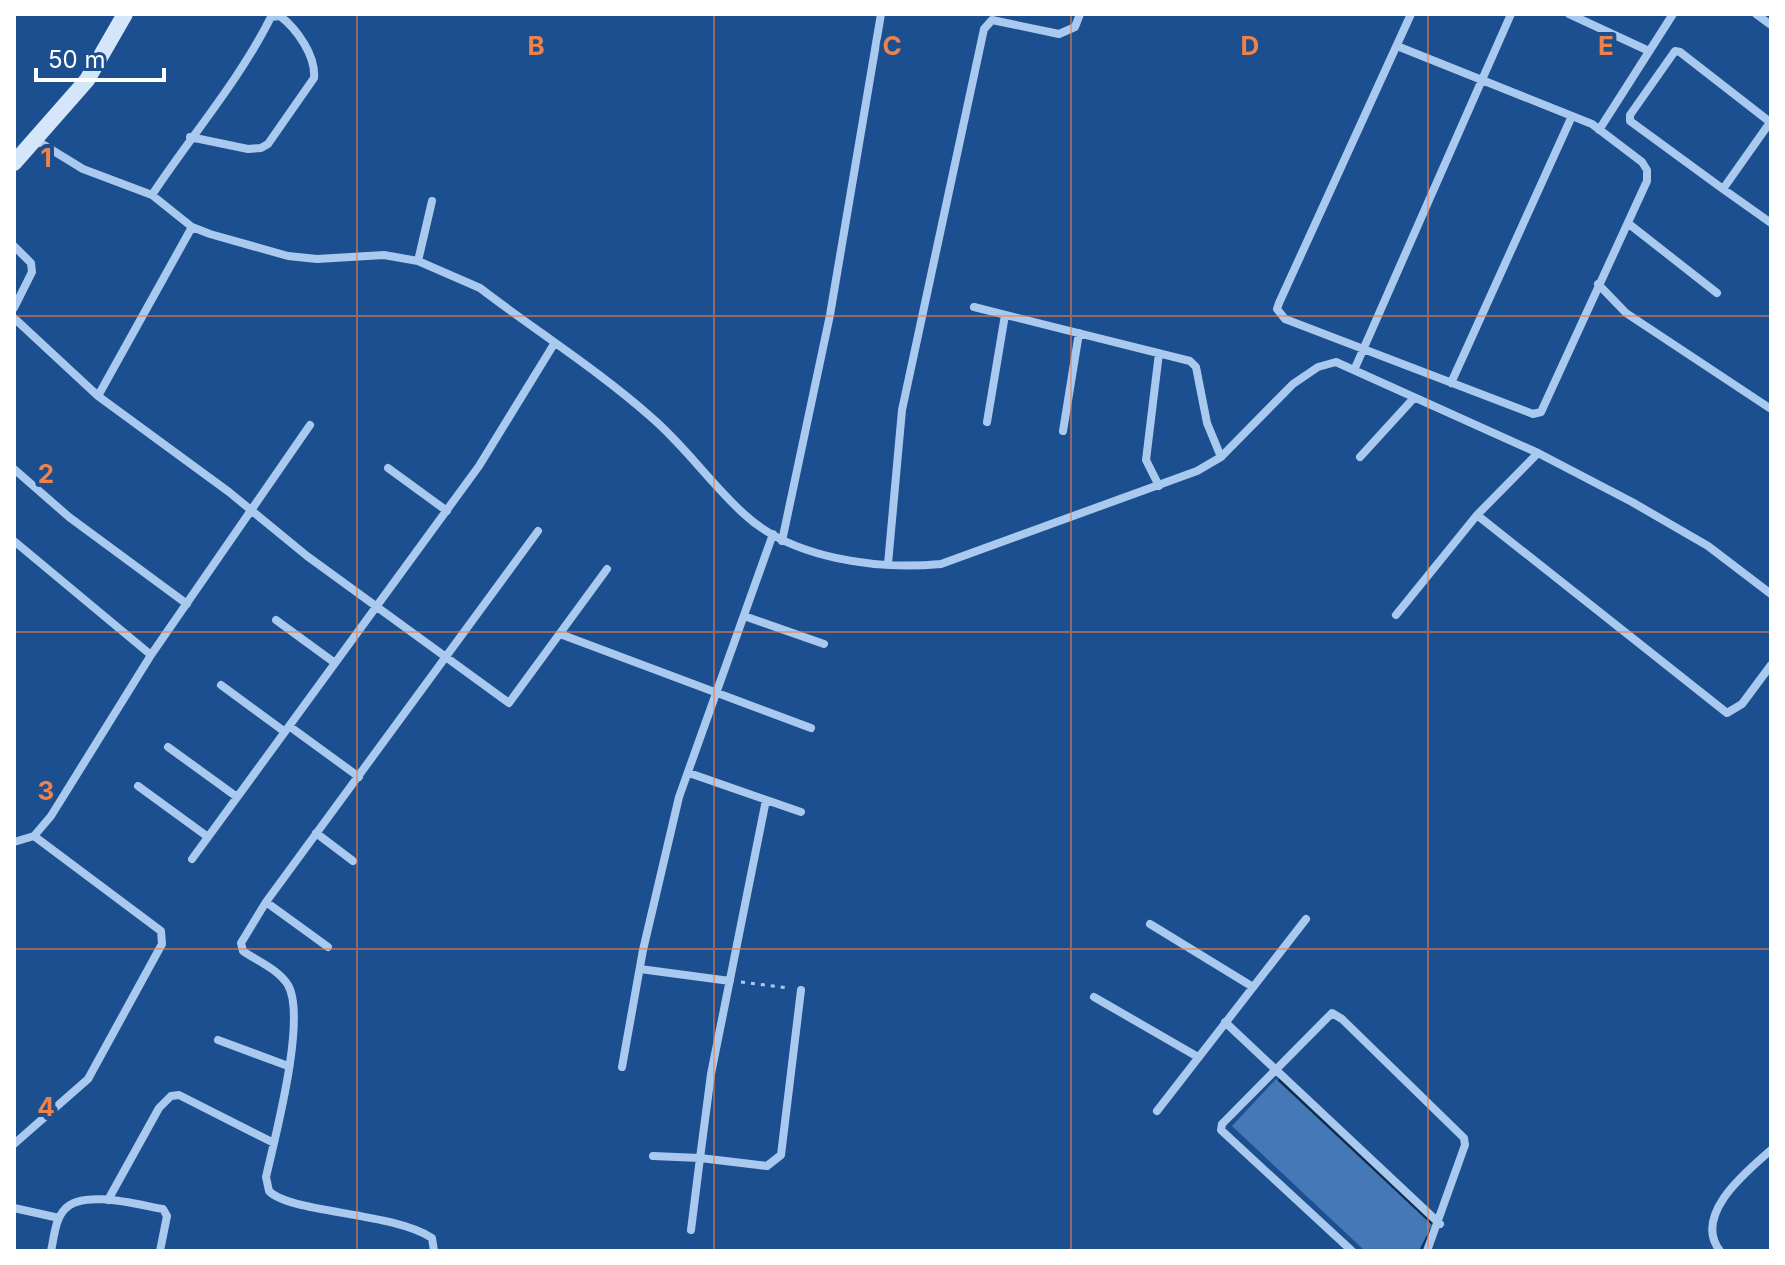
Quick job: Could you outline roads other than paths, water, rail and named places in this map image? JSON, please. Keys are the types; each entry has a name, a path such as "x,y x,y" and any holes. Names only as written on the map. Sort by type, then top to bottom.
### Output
{"main road":[{"path":"14,163 87,80 125,14"}],"street":[{"path":"782,541 830,315 881,14"},
{"path":"888,564 902,410 984,29 992,20 1059,34 1075,27 1080,14"},
{"path":"1397,46 1572,116 1599,130 1642,162 1647,170 1647,181 1629,224 1598,284 1541,412 1533,414 1364,350 1285,319 1277,309 1411,14"},
{"path":"1355,368 1511,14"},
{"path":"1569,14 1649,51"},
{"path":"1599,130 1673,14"},
{"path":"1756,14 1771,25"},
{"path":"152,195 190,137 233,81 271,17 280,16 289,23 297,31 315,70 314,78 268,144 248,149 190,137"},
{"path":"1723,189 1771,122 1680,52 1671,54 1630,115 1630,121 1723,189 1771,223"},
{"path":"1451,383 1572,116"},
{"path":"34,139 83,169 152,195 192,227 288,256 317,259 384,255 418,261 480,288 654,419 744,515 782,541 850,560 941,564 1197,471 1221,457 1293,384 1318,367 1336,362 1538,453 1708,546 1771,594"},
{"path":"418,261 432,201"},
{"path":"1629,224 1717,293"},
{"path":"98,396 192,227"},
{"path":"14,246 31,263 32,272 14,308"},
{"path":"1598,284 1645,327 1771,409"},
{"path":"974,307 1190,361 1196,367 1207,423 1221,457"},
{"path":"987,422 1005,315"},
{"path":"14,318 98,396 509,703 607,569"},
{"path":"1063,431 1079,333"},
{"path":"192,859 479,466 554,344"},
{"path":"1159,353 1146,460 1159,486"},
{"path":"1360,457 1413,399"},
{"path":"14,842 34,836 51,816 151,655 310,425"},
{"path":"1396,615 1477,515 1538,453"},
{"path":"388,468 447,511"},
{"path":"14,469 69,517 187,604"},
{"path":"1477,515 1727,713 1742,704 1771,665"},
{"path":"434,1251 432,1238 402,1224 276,1199 269,1191 266,1177 288,1066 293,1011 288,985 241,948 242,938 538,531"},
{"path":"622,1067 640,969 679,797 773,534"},
{"path":"14,541 151,655"},
{"path":"744,616 824,644"},
{"path":"276,620 335,663"},
{"path":"560,634 716,695 811,728"},
{"path":"221,685 359,777"},
{"path":"168,747 237,797"},
{"path":"689,773 801,812"},
{"path":"138,786 208,837"},
{"path":"691,1230 711,1074 766,800"},
{"path":"316,833 353,861"},
{"path":"14,1144 88,1079 162,944 161,931 34,836"},
{"path":"266,902 328,947"},
{"path":"1157,1111 1306,919"},
{"path":"1150,924 1253,987"},
{"path":"640,969 730,981"},
{"path":"653,1156 767,1166 781,1155 801,990"},
{"path":"1094,997 1198,1057"},
{"path":"1352,1251 1221,1130 1222,1124 1332,1013 1342,1019 1464,1138 1465,1145 1440,1224 1427,1251"},
{"path":"1225,1022 1277,1067 1440,1224"},
{"path":"218,1040 288,1066"},
{"path":"108,1200 159,1108 171,1096 179,1095 274,1143"},
{"path":"1720,1251 1712,1224 1718,1210 1740,1177 1771,1150"},
{"path":"51,1251 59,1218 65,1208 75,1202 108,1200 163,1209 167,1216 160,1251"},
{"path":"14,1208 59,1218"}]}
